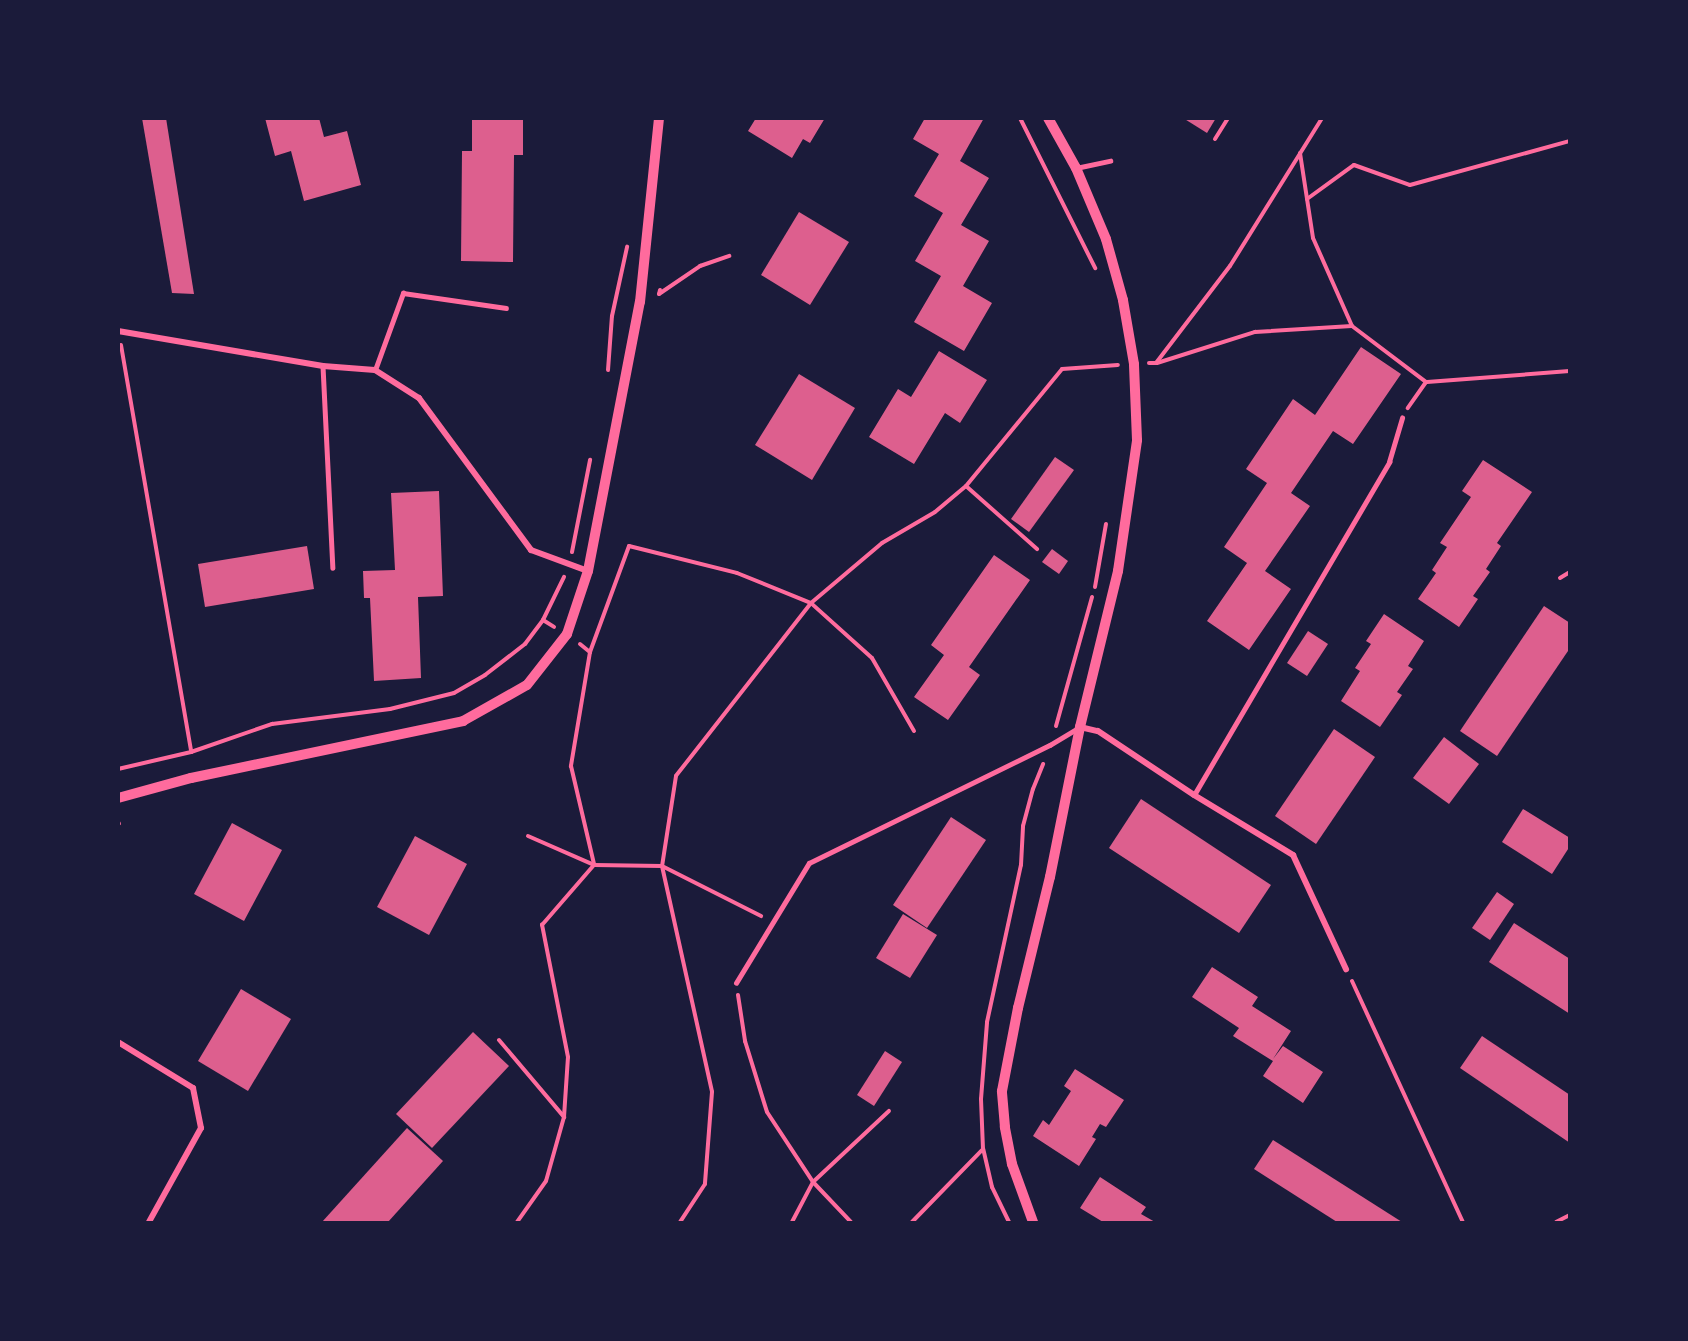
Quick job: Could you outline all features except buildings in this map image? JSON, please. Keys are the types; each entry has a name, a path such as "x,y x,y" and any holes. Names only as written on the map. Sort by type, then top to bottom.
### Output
{"street":[{"path":"118,798 191,778 463,721 527,686 567,634 588,571 640,302 659,118"},
{"path":"1033,1222 1012,1164 1005,1127 1002,1091 1018,1008 1050,877 1080,727 1118,571 1137,440 1134,364 1123,300 1106,239 1076,168 1048,118"},
{"path":"118,331 323,366 375,370 419,398 531,550 588,571"},
{"path":"1080,727 1098,731 1194,795 1293,855 1346,969"},
{"path":"118,1042 193,1088 201,1128 149,1222"}],"lane":[{"path":"1076,168 1110,161"},
{"path":"375,370 403,293 506,308"},
{"path":"323,366 333,568"},
{"path":"1194,795 1389,462 1402,418"},
{"path":"736,983 809,863 1050,745 1080,727"}],"path":[{"path":"1020,118 1099,276"},
{"path":"1215,138 1228,118"},
{"path":"1156,363 1230,266 1322,118"},
{"path":"1307,199 1354,165 1410,185 1569,141"},
{"path":"1300,152 1313,238 1352,326 1426,382 1569,371"},
{"path":"660,282 659,294 700,266 729,256"},
{"path":"680,1222 705,1184 712,1092 662,866 676,776 811,603 882,543 935,512 966,486 1062,369 1156,363 1255,332 1352,326"},
{"path":"118,331 191,752 118,769"},
{"path":"1113,354 1116,377"},
{"path":"1402,418 1426,382"},
{"path":"966,486 1037,549"},
{"path":"1009,1222 992,1188 983,1149 981,1099 987,1022 1021,865 1023,826 1033,789 1050,745 1094,591 1108,513"},
{"path":"594,864 571,766 590,652 629,546 737,573 811,603 872,658 914,731"},
{"path":"1560,578 1569,572"},
{"path":"543,620 567,634 590,652"},
{"path":"528,836 594,864 662,866 773,922"},
{"path":"517,1222 546,1181 564,1117 568,1057 542,925 594,864"},
{"path":"1346,969 1463,1222"},
{"path":"736,983 745,1041 767,1112 813,1182 851,1222"},
{"path":"499,1040 564,1117"},
{"path":"792,1222 813,1182 889,1111"},
{"path":"912,1222 983,1149"},
{"path":"1556,1222 1569,1215"}]}
